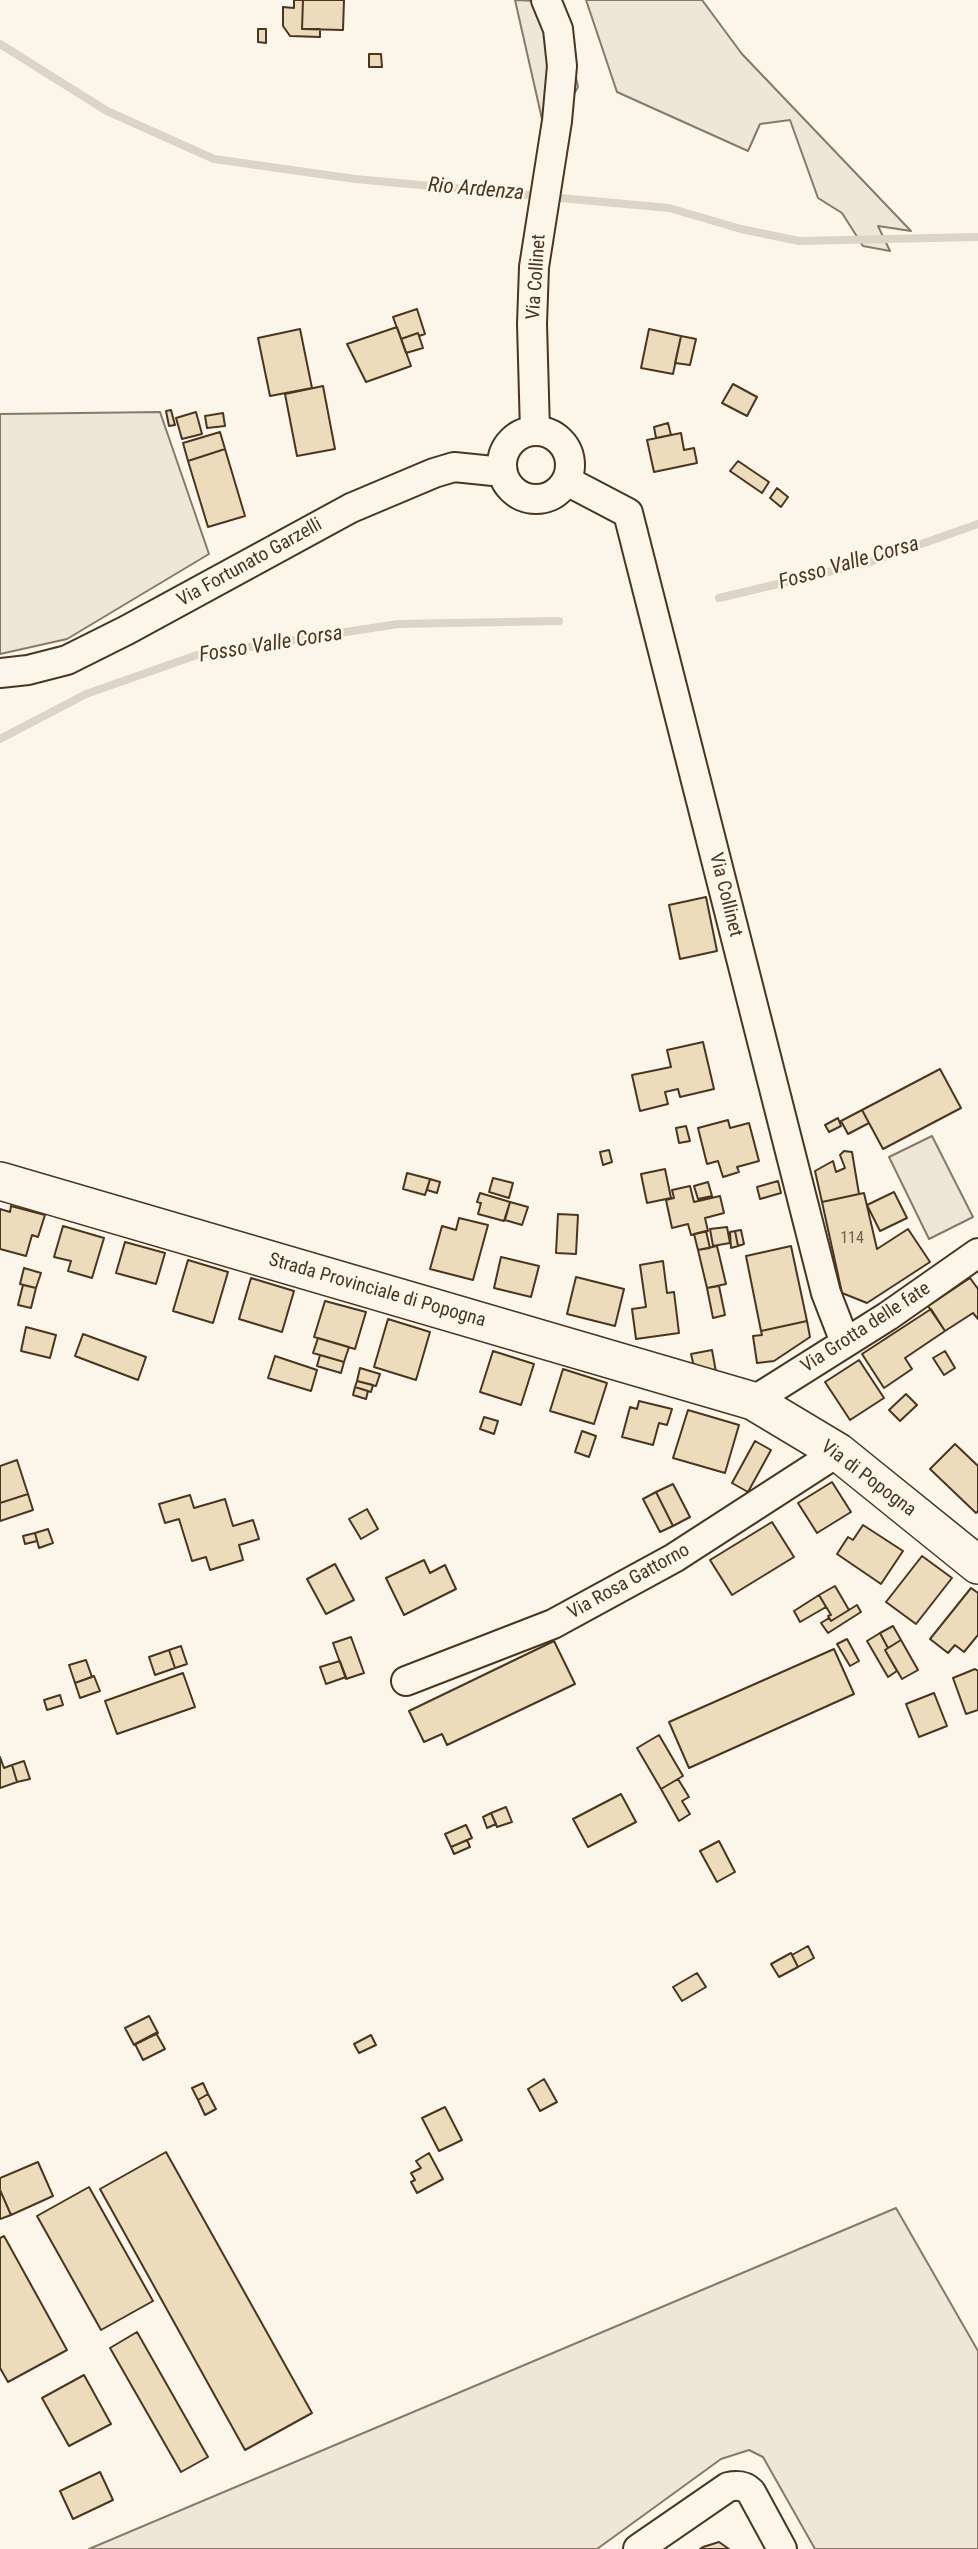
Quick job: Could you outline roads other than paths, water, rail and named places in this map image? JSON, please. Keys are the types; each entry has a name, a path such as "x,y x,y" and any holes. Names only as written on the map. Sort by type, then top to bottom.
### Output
{"main road":[{"name":"Strada Provinciale di Popogna","path":"0,1181 753,1401"},
{"name":"Via di Popogna","path":"753,1401 838,1452 978,1565"}],"street":[{"name":"Via Collinet","path":"535,431 534,267 562,66 558,29 546,0"},
{"path":"535,431 545,432 562,443 570,462 567,481 552,496 542,499 531,499 512,490 503,472 502,460 506,449 523,434 535,431"},
{"name":"Via Fortunato Garzelli","path":"0,673 28,670 66,660 127,630 351,508 434,472 454,467 503,472"},
{"name":"Via Collinet","path":"567,481 628,513 826,1293 845,1342"},
{"name":"Via Grotta delle fate","path":"753,1401 888,1316 978,1253"},
{"name":"Via Rosa Gattorno","path":"406,1681 553,1624 674,1558 838,1452"},
{"path":"638,2549 686,2514 735,2485 747,2488 751,2493 782,2549"}],"waterway":[{"name":"Rio Ardenza","path":"0,44 107,111 214,159 355,179 669,208 741,229 799,241 978,237"},
{"name":"Fosso Valle Corsa","path":"719,598 870,562 978,524"},
{"name":"Fosso Valle Corsa","path":"0,739 86,694 197,655 398,624 559,621"}]}
